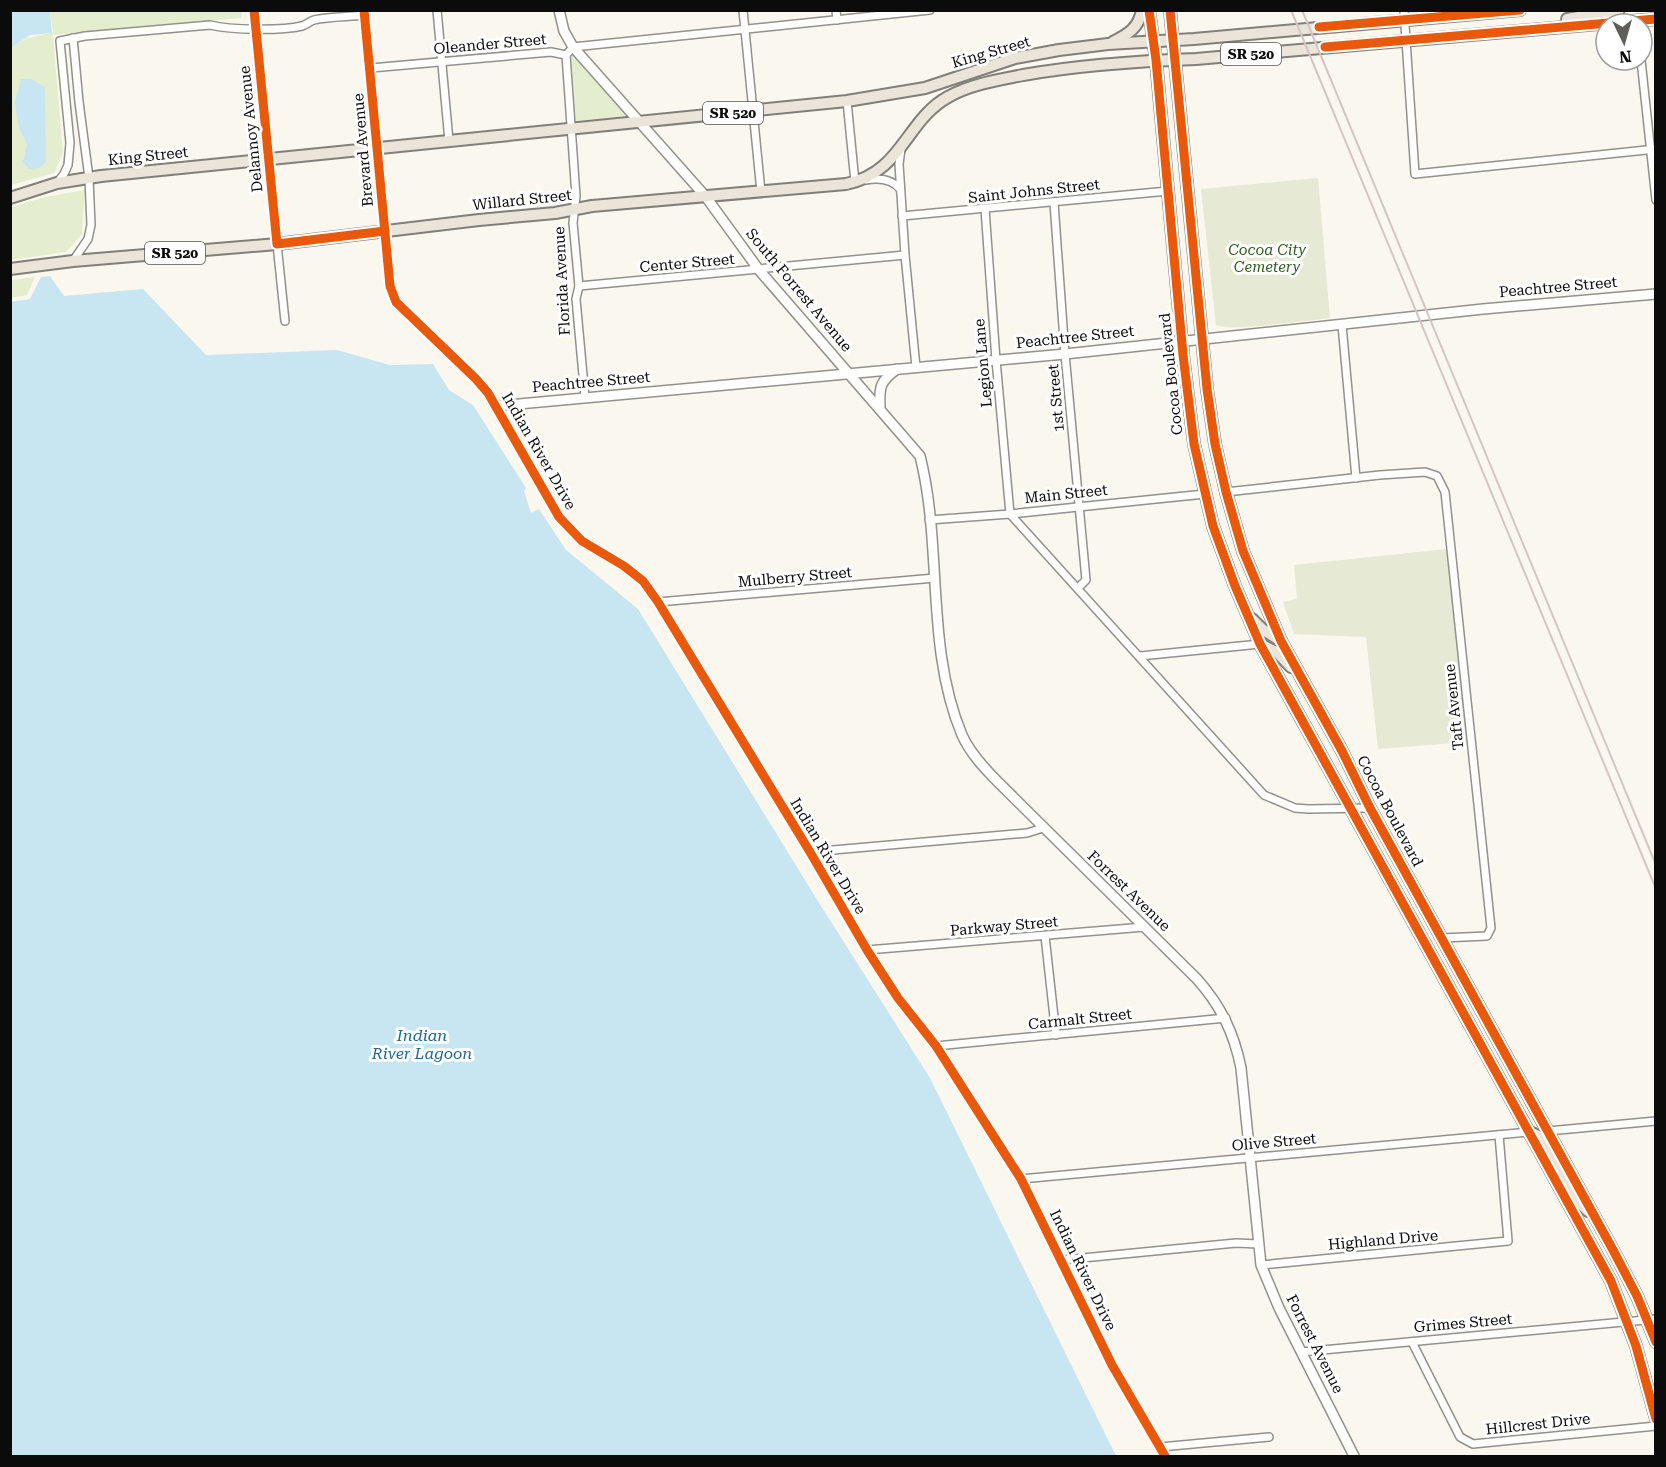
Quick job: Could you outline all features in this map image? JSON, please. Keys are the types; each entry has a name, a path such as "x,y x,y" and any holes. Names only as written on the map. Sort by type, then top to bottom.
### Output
{"main road":[{"path":"1108,44 1128,34 1136,27 1142,10"},
{"name":"Cocoa Boulevard","path":"1149,10 1156,60 1191,427 1205,494 1222,551 1260,644 1605,1270 1628,1321 1656,1419"},
{"name":"Cocoa Boulevard","path":"1170,10 1210,416 1226,492 1243,551 1281,640 1342,751 1370,808 1651,1320 1656,1342"},
{"name":"King Street","path":"449,141 847,102 925,88 1015,58 1108,44 1154,42 1404,15 1520,10"},
{"path":"1532,28 1619,10"},
{"name":"King Street","path":"1000,79 1156,60 1594,24"},
{"name":"Willard Street","path":"10,269 73,261 277,244 575,209 855,182 887,164 931,111 948,97 1000,79"},
{"name":"SR 520","path":"377,148 449,141"},
{"name":"King Street","path":"10,198 57,183 89,178 377,148"},
{"path":"1246,613 1262,629 1281,640"},
{"path":"1260,644 1278,653 1300,676"},
{"path":"1472,1027 1491,1050 1531,1122 1548,1131"},
{"path":"1529,1132 1536,1134 1545,1143 1579,1202 1595,1217"}],"street":[{"name":"Delannoy Avenue","path":"254,10 285,321"},
{"path":"437,10 449,141"},
{"path":"559,10 564,31 573,47 930,10"},
{"path":"743,10 761,192"},
{"path":"836,10 837,20"},
{"path":"57,183 67,167 70,144 60,41 210,25 224,29 303,26 313,20 365,13"},
{"name":"Brevard Avenue","path":"365,13 392,295 409,316"},
{"path":"1404,15 1415,174 1653,149"},
{"path":"73,261 88,239 91,225 89,178 79,102 74,38"},
{"name":"Oleander Street","path":"370,68 551,52 566,55 573,47"},
{"name":"South Forrest Avenue","path":"573,47 706,197 759,270 850,372"},
{"name":"Florida Avenue","path":"566,55 572,118 575,209 573,224 579,286 576,299 585,397"},
{"path":"1643,72 1653,149 1656,200"},
{"path":"847,102 855,182 883,179 893,182 901,191"},
{"path":"901,149 899,164 902,216 916,367"},
{"name":"Saint Johns Street","path":"902,216 1168,191"},
{"name":"1st Street","path":"1054,203 1065,354 1086,580 1078,588"},
{"name":"Legion Lane","path":"985,209 1010,514"},
{"name":"Center Street","path":"579,286 905,255"},
{"name":"Peachtree Street","path":"496,406 1065,354 1483,309 1656,294"},
{"name":"Indian River Drive","path":"409,316 476,379 496,406 559,517 582,541 624,566 643,581 658,602 867,950 898,998 936,1046 1021,1179 1112,1365 1165,1456"},
{"path":"1226,492 1356,478 1342,325"},
{"path":"880,407 879,391 885,378 897,369"},
{"name":"Forrest Avenue","path":"850,372 920,456 925,478 944,676 963,737 980,763 1197,979 1226,1018 1236,1042 1241,1068 1261,1265 1301,1352 1354,1456"},
{"name":"Taft Avenue","path":"1356,478 1425,472 1437,476 1445,492 1491,928 1487,936 1442,938"},
{"name":"Main Street","path":"929,520 1205,494"},
{"path":"1010,514 1264,795 1295,808 1370,808"},
{"name":"Mulberry Street","path":"658,602 935,578"},
{"path":"1140,656 1260,644"},
{"path":"810,852 1027,833 1043,828"},
{"name":"Parkway Street","path":"867,950 1144,927"},
{"path":"1045,936 1056,1035"},
{"name":"Carmalt Street","path":"936,1046 1226,1018"},
{"path":"1548,1131 1656,1121"},
{"name":"Olive Street","path":"1021,1179 1529,1132"},
{"name":"Highland Drive","path":"1261,1265 1508,1241 1499,1135"},
{"path":"1062,1260 1236,1243 1258,1244"},
{"name":"Grimes Street","path":"1301,1352 1651,1320"},
{"name":"Hillcrest Drive","path":"1412,1342 1460,1437 1473,1444 1656,1426"},
{"path":"1160,1447 1269,1437"}],"green space":[{"path":"50,11 242,11 241,18 53,35 63,153 54,173 11,185 11,48 27,38 53,32"},
{"path":"573,54 630,118 576,124 571,57"},
{"name":"Cocoa City Cemetery","path":"1318,178 1330,318 1237,327 1216,325 1201,189"},
{"path":"85,190 82,234 66,252 11,260 11,207 45,197"},
{"path":"35,277 27,295 11,298 11,280"},
{"path":"1447,549 1467,742 1378,749 1366,637 1294,634 1283,602 1297,599 1294,565"}],"water":[{"path":"11,10 50,11 52,33 30,35 11,48"},
{"path":"21,79 31,79 45,87 46,162 39,168 29,169 23,162 27,144 19,128 15,102"},
{"name":"Indian River Lagoon","path":"50,276 64,296 143,289 206,355 337,350 390,365 433,364 449,390 473,405 526,488 524,491 531,513 539,509 566,550 638,609 930,1078 1116,1456 11,1456 10,302 30,299 41,277"}],"railway":[{"path":"1291,10 1656,889"},
{"path":"1302,10 1656,865"}],"cycle path":[{"path":"254,10 277,244 385,231"},
{"path":"364,10 390,286 396,302 488,393 559,517 582,541 624,566 643,581 658,602 867,950 898,998 936,1046 1021,1179 1112,1365 1165,1456"},
{"path":"1149,10 1156,60 1183,355 1194,444 1213,526 1260,644 1611,1281 1636,1346 1656,1419"},
{"path":"1170,10 1207,389 1215,444 1243,551 1281,641 1613,1250 1637,1296 1656,1342"},
{"path":"1319,27 1520,10"},
{"path":"1325,47 1656,19"}]}
